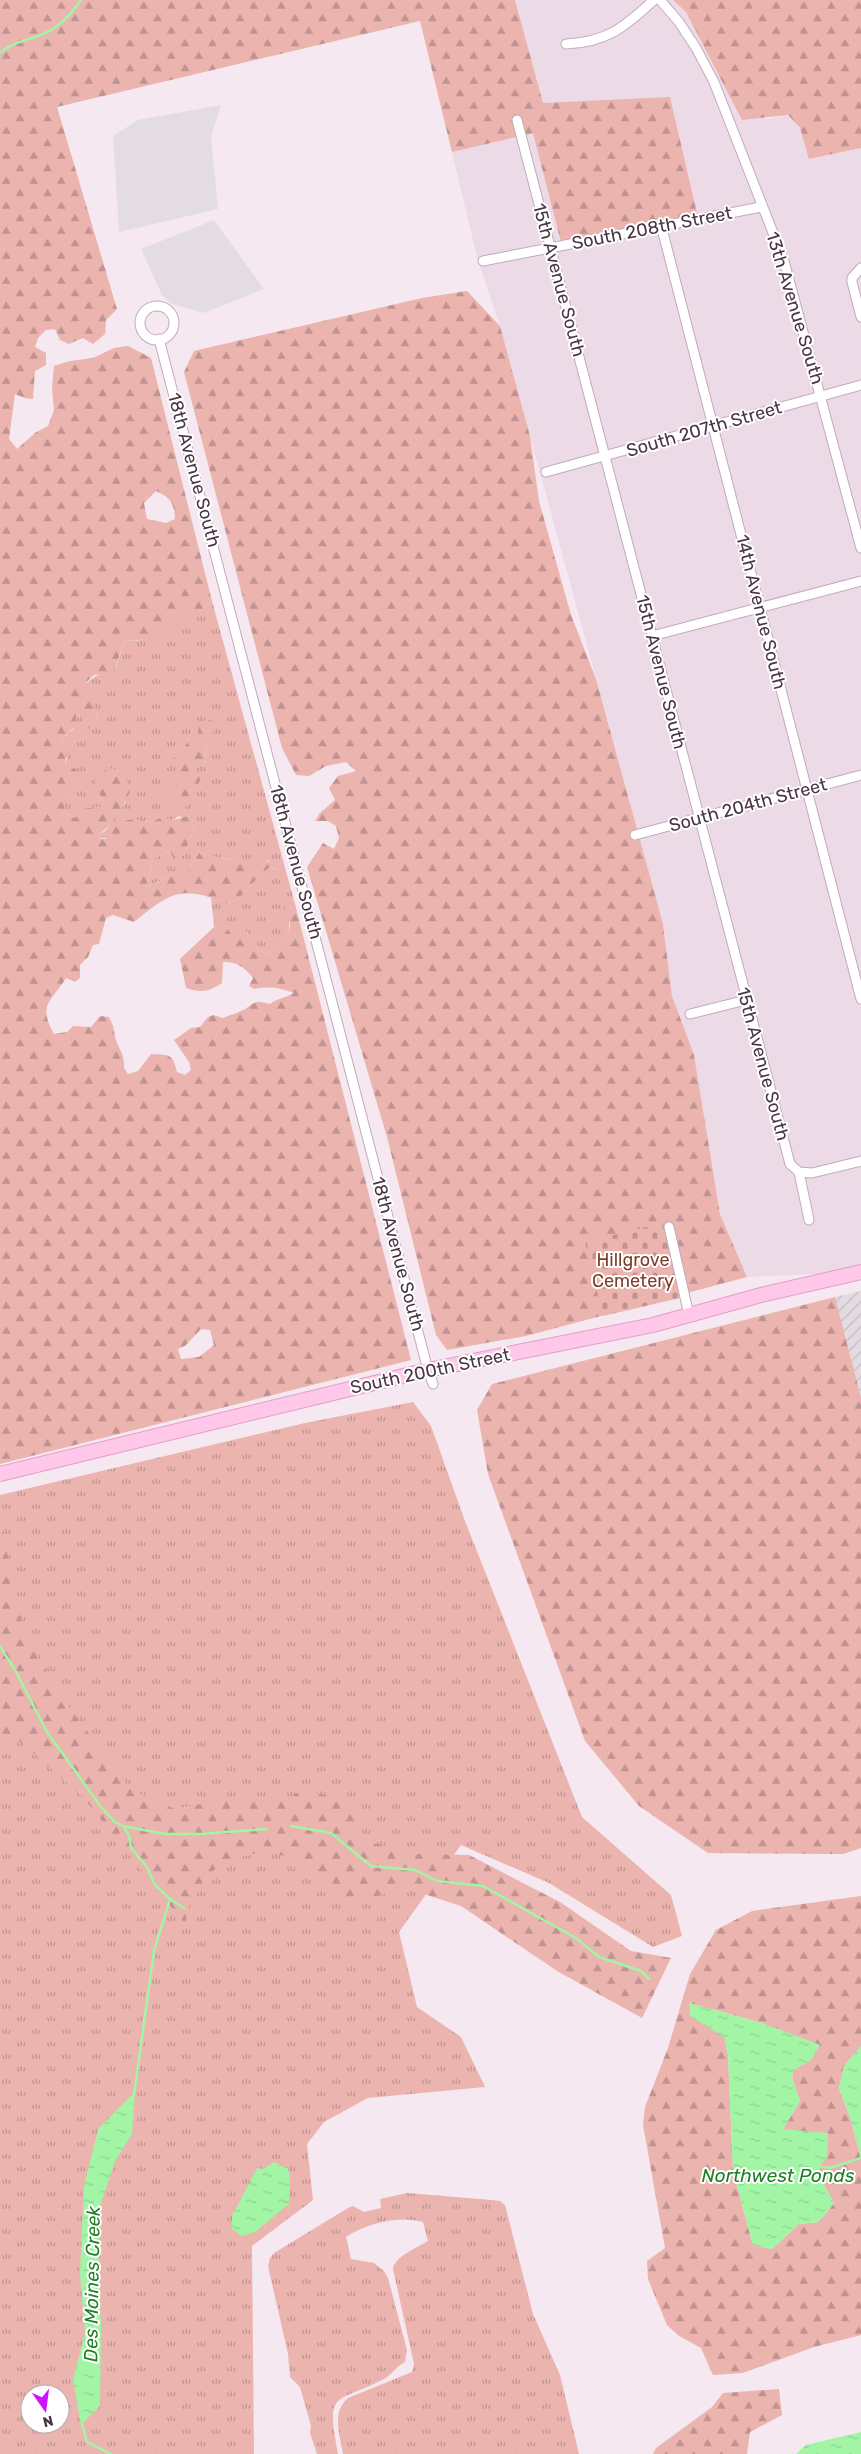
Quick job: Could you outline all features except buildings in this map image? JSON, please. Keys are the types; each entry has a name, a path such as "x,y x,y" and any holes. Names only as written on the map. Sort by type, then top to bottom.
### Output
{"main road":[{"name":"South 200th Street","path":"0,1474 428,1370 583,1340 861,1272"}],"street":[{"path":"566,44 588,43 610,36 623,28 654,0"},
{"name":"13th Avenue South","path":"660,0 679,22 696,48 714,82 761,207 784,261 861,548"},
{"name":"15th Avenue South","path":"517,120 606,456 746,1000 790,1164 798,1172 809,1220"},
{"name":"South 208th Street","path":"483,261 761,207"},
{"name":"14th Avenue South","path":"661,225 861,999"},
{"path":"861,268 852,278 852,282 861,317"},
{"name":"18th Avenue South","path":"159,339 433,1384"},
{"name":"South 207th Street","path":"546,472 861,386"},
{"path":"652,636 861,581"},
{"name":"South 204th Street","path":"635,835 861,775"},
{"path":"690,1014 746,1000"},
{"path":"798,1172 812,1173 861,1161"},
{"path":"669,1227 690,1315"}],"shaded area":[{"path":"515,0 673,0 686,12 766,119 787,115 800,128 810,159 861,148 861,1272 747,1277 720,1214 694,1055 672,996 663,924 500,326 477,257 452,152 670,98 543,103"},
{"path":"221,105 211,137 218,209 119,232 113,136 138,120"},
{"path":"214,220 264,289 204,313 172,304 162,295 141,249"},
{"path":"861,1291 861,1397 835,1297"}],"green space":[{"path":"0,0 515,0 543,103 670,97 698,218 562,246 533,133 452,152 420,21 57,107 117,309 106,320 105,334 93,344 83,338 69,344 60,340 55,329 46,330 38,338 35,347 46,353 46,365 35,371 33,399 15,394 9,439 17,449 35,433 48,426 54,410 52,389 54,366 70,361 93,358 114,348 128,346 151,358 212,601 199,612 184,612 173,625 158,635 142,640 125,640 113,674 94,675 85,683 96,715 97,726 89,729 81,715 76,716 76,725 60,741 67,750 65,766 76,769 81,779 64,799 64,813 75,818 82,809 106,806 95,787 96,777 108,768 119,770 125,776 130,791 116,817 96,838 106,839 107,831 115,821 122,819 152,822 160,818 172,820 189,816 195,825 184,855 175,860 170,851 153,859 146,887 175,874 186,874 199,853 227,860 236,857 250,860 255,866 260,861 282,862 278,870 270,867 241,896 229,904 199,894 178,894 158,903 134,922 113,915 106,918 99,944 93,945 88,957 80,965 80,978 75,982 66,978 48,1003 47,1016 49,1024 54,1034 67,1032 73,1026 91,1027 100,1016 109,1017 123,1057 124,1068 128,1074 138,1071 151,1054 169,1056 174,1061 177,1072 185,1075 191,1070 189,1062 174,1040 191,1028 200,1027 208,1017 213,1015 223,1018 241,1011 256,1002 270,1004 294,993 275,988 254,989 249,986 253,978 247,971 236,964 228,962 223,962 222,983 209,990 191,990 186,988 180,959 214,927 224,934 232,925 244,928 260,951 267,954 289,934 290,922 283,917 284,904 289,898 295,904 411,1360 0,1464","holes":["156,491 171,502 175,519 166,523 147,519 144,503","201,1329 210,1330 214,1345 199,1357 181,1359 178,1349 185,1346"]},
{"path":"673,0 861,0 861,148 809,159 800,128 788,115 742,120 686,12"},
{"path":"467,291 500,326 530,436 539,501 571,615 596,679 663,924 672,996 694,1055 720,1214 747,1277 526,1336 447,1350 436,1335 387,1137 307,867 323,843 334,849 339,838 336,826 328,821 315,821 320,813 335,800 329,788 338,776 356,771 346,762 326,766 309,776 296,775 282,748 184,372 194,351 422,298"},
{"path":"212,601 295,904 289,898 289,934 267,954 260,951 244,928 224,934 214,927 211,897 229,904 245,892 270,867 277,870 268,860 255,866 236,857 227,860 199,853 186,874 175,874 146,887 153,859 170,851 184,855 195,825 179,816 172,820 160,818 152,822 122,819 106,838 95,838 105,831 126,802 99,795 107,806 75,818 64,813 64,799 81,779 65,766 67,758 60,741 73,729 76,716 81,715 84,723 97,718 85,684 96,676 116,667 125,640 142,640 158,634 184,612 199,612","holes":["190,734 198,734 207,744 204,765 195,767 197,787 189,791 189,802 177,806 182,778 174,757 185,747"]},
{"path":"214,721 217,728 210,736 203,739 207,744 204,765 195,767 201,778 197,787 189,791 189,803 184,809 177,806 178,795 166,799 161,793 169,786 180,786 182,778 177,773 174,757 185,747 190,734 198,734 199,722"},
{"name":"Hillgrove Cemetery","path":"663,1223 680,1298 603,1316 585,1242"},
{"path":"835,1297 861,1397 861,1848 843,1854 708,1853 639,1806 585,1741 488,1474 477,1410 492,1384"},
{"path":"413,1402 431,1426 465,1521 582,1817 671,1895 682,1936 653,1947 549,1883 461,1845 399,1932 417,2007 461,2037 485,2087 368,2098 324,2122 307,2144 313,2200 252,2246 254,2454 0,2454 0,1495 305,1423"},
{"path":"0,1517 23,1632 67,1704 130,1789 175,1809 232,1798 286,1801 302,1789 354,1803 361,1840 418,1854 469,1855 560,1902 631,1951 671,1958 642,2018 557,1971 461,1906 405,1888 351,1903 311,1863 265,1851 221,1862 192,1896 185,1924 82,1796 15,1737 0,1734"},
{"path":"861,1896 861,2046 844,2066 839,2088 851,2120 861,2159 861,2335 814,2347 743,2373 713,2375 701,2348 679,2336 667,2325 648,2279 647,2261 665,2248 643,2125 645,2107 668,2048 690,1974 716,1930 752,1911","holes":["689,2003 762,2023 819,2045 811,2060 793,2070 792,2078 800,2101 783,2129 819,2166 824,2185 834,2203 819,2222 799,2224 772,2249 753,2245 733,2171 728,2055 724,2036"]},
{"path":"407,2193 492,2200 500,2201 505,2205 533,2314 560,2375 579,2454 343,2454 338,2417 343,2404 348,2398 412,2372 414,2364 393,2269 402,2256 428,2241 423,2222 404,2219 373,2224 346,2237 351,2259 374,2263 384,2271 388,2278 407,2350 405,2362 384,2379 337,2402 333,2419 338,2454 317,2454 310,2433 311,2426 300,2387 290,2377 288,2354 268,2266 270,2258 274,2253 348,2208 353,2206 364,2212 381,2208 380,2199"},
{"path":"779,2389 782,2415 750,2432 747,2454 653,2454 656,2448 712,2407 723,2393"}],"water":[{"name":"Northwest Ponds","path":"689,2003 762,2023 820,2045 811,2060 793,2070 792,2078 800,2101 783,2129 828,2133 827,2157 819,2167 824,2185 834,2203 819,2222 799,2224 772,2249 753,2245 733,2171 728,2055 724,2037 690,2016"},
{"name":"Northwest Ponds","path":"861,2046 861,2159 851,2120 839,2088 844,2066"},
{"path":"135,2092 132,2134 115,2161 98,2212 101,2330 100,2406 81,2425 73,2379 85,2333 80,2273 84,2186 98,2129"},
{"path":"274,2162 288,2168 290,2178 289,2204 255,2232 242,2236 232,2229 232,2216 257,2168 263,2169"},
{"path":"861,2432 861,2454 796,2454 806,2445"}],"waterway":[{"name":"Des Moines Creek","path":"0,53 15,44 55,28 69,16 81,0"},
{"name":"Des Moines Creek","path":"0,1647 14,1668 47,1732 101,1807 115,1822 123,1826 129,1835 131,1848 147,1867 155,1885 170,1899 184,1908"},
{"name":"Des Moines Creek","path":"123,1826 165,1834 200,1834 267,1829"},
{"name":"Des Moines Creek","path":"291,1826 331,1833 371,1866 415,1870 437,1881 483,1886 576,1938 599,1957 641,1971 649,1979"},
{"name":"Des Moines Creek","path":"134,2095 154,1951 170,1899"},
{"name":"Des Moines Creek","path":"817,2166 830,2168 861,2158"},
{"name":"Des Moines Creek","path":"82,2424 87,2442 111,2454"}]}
